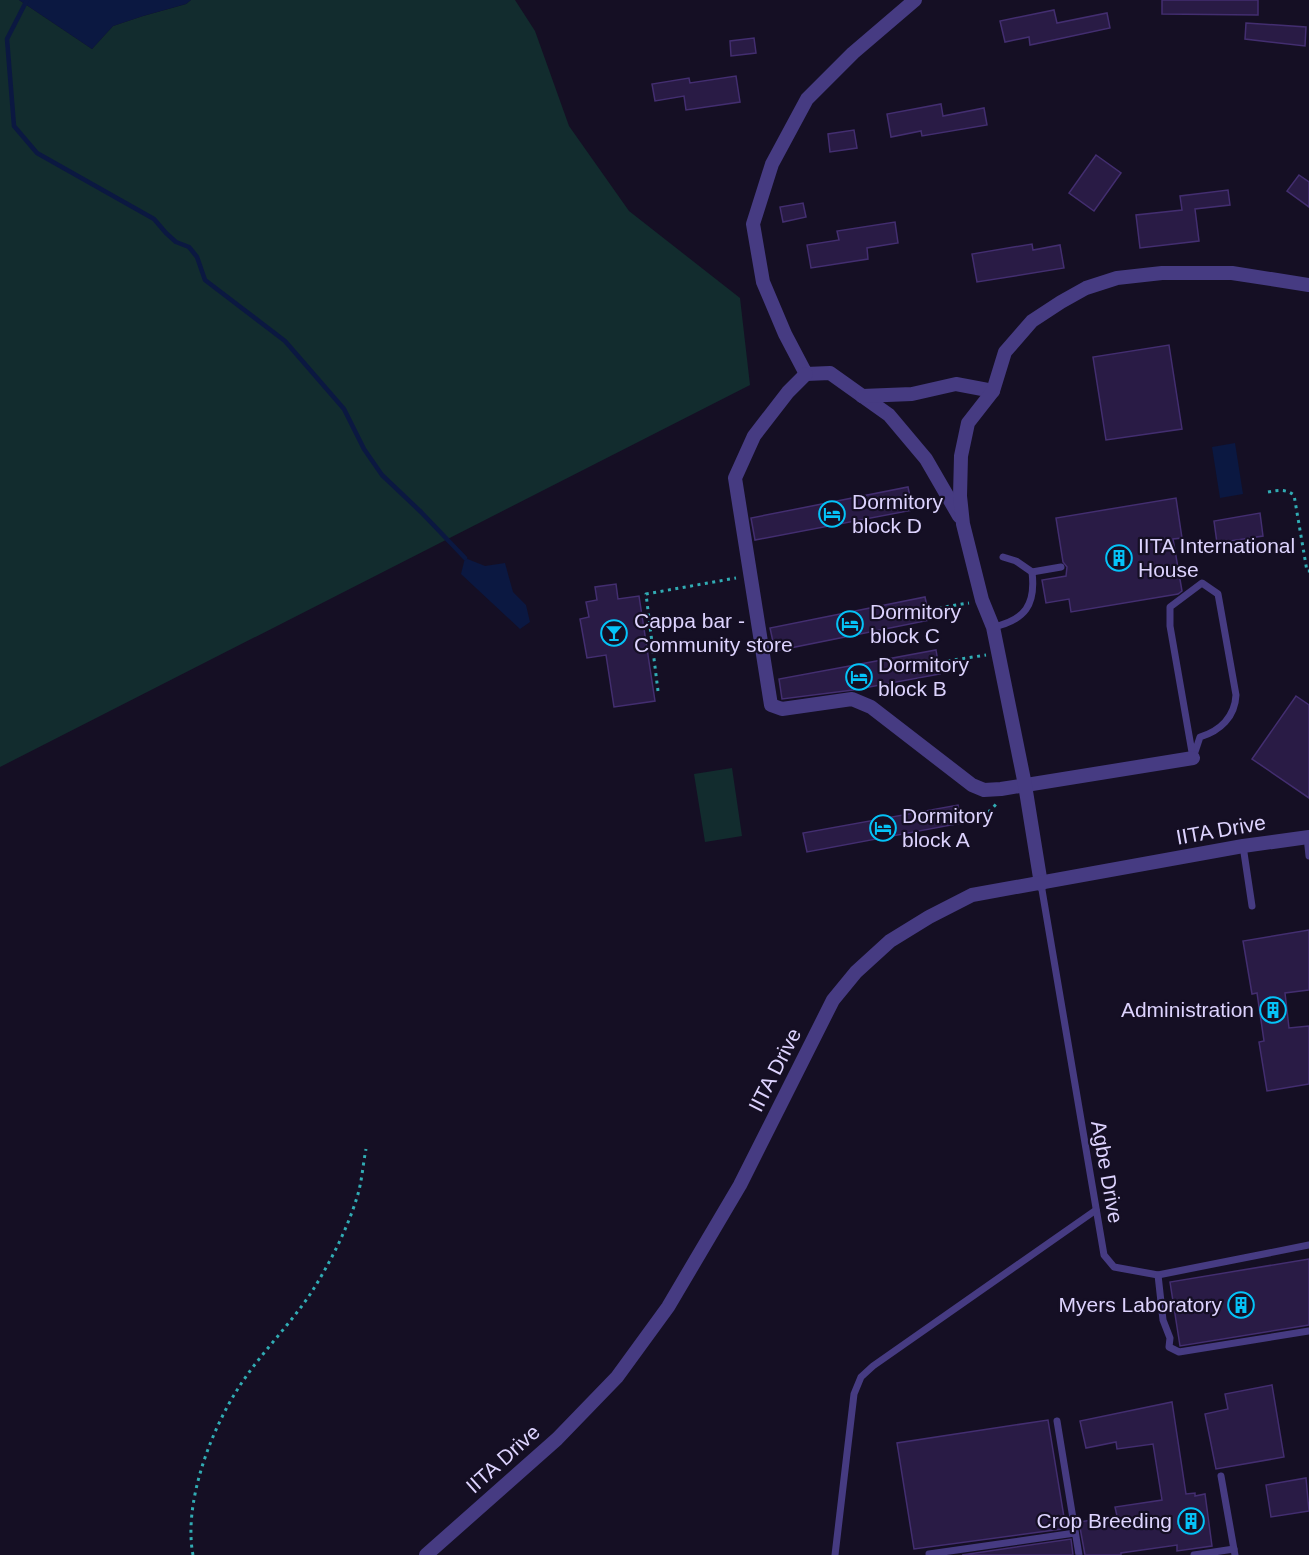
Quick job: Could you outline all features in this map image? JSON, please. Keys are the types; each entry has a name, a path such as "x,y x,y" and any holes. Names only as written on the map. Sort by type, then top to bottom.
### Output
{"street":[{"path":"806,374 785,334 763,282 753,224 772,164 807,99 853,53 915,0"},
{"path":"1041,884 1025,786 993,627 982,600 963,524 960,496 961,456 968,423 993,391 1005,352 1032,321 1086,288 1117,278 1162,273 1232,273 1309,285"},
{"path":"963,524 926,459 889,415 830,373 806,374 788,392 754,436 735,478 771,705 783,710 852,699 871,707 972,785 984,790 1025,786 1193,758"},
{"path":"862,396 912,394 956,384 993,391"},
{"name":"IITA Drive","path":"426,1555 557,1439 624,1368 668,1307 740,1185 833,1000 856,972 890,941 929,917 972,895 1243,846 1308,837"}],"lane":[{"path":"1003,557 1016,561 1032,572 1061,567"},
{"path":"993,627 1006,625 1023,615 1030,605 1034,585 1032,572"},
{"path":"1202,583 1218,594 1236,705 1223,725 1214,733 1200,737 1193,758 1170,626 1170,607 1202,583"},
{"path":"1308,837 1309,856"},
{"path":"1243,846 1252,906"},
{"name":"Agbe Drive","path":"1041,884 1104,1255 1114,1267 1158,1275 1309,1245"},
{"path":"835,1555 854,1394 861,1377 882,1359 1096,1210"},
{"path":"1158,1275 1163,1320 1170,1338 1169,1347 1179,1352 1309,1331"},
{"path":"1057,1421 1079,1555"},
{"path":"1194,1555 1234,1552 1221,1476"},
{"path":"929,1554 1075,1533"}],"path":[{"path":"1268,492 1282,490 1294,495 1307,571 1309,571"},
{"path":"658,691 646,594 750,575"},
{"path":"932,609 982,600"},
{"path":"940,662 997,653"},
{"path":"966,815 990,811 998,804 1001,789"},
{"path":"193,1555 191,1546 193,1498 208,1447 238,1387 310,1293 338,1243 358,1194 366,1149"}],"green space":[{"path":"0,0 19,0 92,49 113,26 186,4 191,0 515,0 535,31 569,126 629,211 740,298 750,385 0,767"},
{"path":"732,768 742,836 705,842 694,774"}],"water":[{"path":"19,0 191,0 186,4 113,26 92,49"},
{"path":"1235,443 1243,494 1220,498 1212,447"},
{"path":"465,558 485,566 505,563 513,592 526,605 530,622 520,629 461,574"}],"building":[{"path":"1162,0 1258,0 1258,15 1162,14"},
{"path":"1054,10 1057,23 1107,13 1110,28 1030,45 1029,37 1005,42 1000,21"},
{"path":"1246,23 1306,27 1305,46 1245,39"},
{"path":"754,38 756,53 731,56 730,41"},
{"path":"736,76 740,102 686,110 684,96 655,101 652,84 689,78 690,83"},
{"path":"941,104 943,116 984,108 987,125 922,136 921,131 891,137 887,114"},
{"path":"854,130 857,148 830,152 828,134"},
{"path":"1096,155 1121,173 1094,211 1069,193"},
{"path":"1299,175 1309,182 1309,207 1287,191"},
{"path":"1228,190 1230,205 1195,209 1199,241 1140,248 1136,215 1182,210 1180,196"},
{"path":"803,203 806,217 783,222 780,207"},
{"path":"895,222 898,243 867,248 868,259 811,268 807,245 839,240 837,231"},
{"path":"1032,244 1033,250 1060,245 1064,268 977,282 972,254"},
{"path":"1169,345 1182,429 1106,440 1093,357"},
{"name":"Dormitory block D","path":"908,487 913,510 755,540 751,518"},
{"name":"IITA International House","path":"1176,498 1182,538 1173,539 1182,591 1178,594 1071,612 1069,599 1046,603 1042,580 1066,576 1067,567 1063,562 1056,518"},
{"path":"1260,513 1263,536 1217,543 1214,521"},
{"name":"Cappa bar - Community store","path":"616,584 618,599 639,596 655,701 614,707 606,655 587,658 580,619 589,617 586,602 597,600 595,587"},
{"name":"Dormitory block C","path":"925,597 930,620 775,651 770,628"},
{"name":"Dormitory block B","path":"936,650 940,674 853,690 782,699 779,679"},
{"path":"1296,696 1309,705 1309,798 1252,759"},
{"name":"Dormitory block A","path":"958,805 962,823 807,852 803,833"},
{"name":"Administration","path":"1309,930 1309,990 1285,993 1289,1028 1309,1026 1309,1084 1267,1091 1259,1042 1264,1041 1257,993 1252,994 1243,941"},
{"name":"Myers Laboratory","path":"1309,1259 1309,1325 1180,1346 1170,1282"},
{"path":"1272,1385 1284,1457 1216,1469 1205,1414 1228,1409 1225,1394"},
{"path":"1172,1402 1186,1494 1195,1493 1195,1496 1205,1494 1212,1546 1177,1551 1177,1545 1121,1553 1121,1555 1085,1555 1079,1522 1117,1516 1115,1507 1162,1500 1153,1444 1117,1449 1116,1442 1086,1448 1080,1421"},
{"path":"1048,1420 1065,1523 1068,1523 1069,1528 914,1549 897,1443"},
{"path":"1306,1478 1309,1511 1271,1517 1266,1485"},
{"path":"1071,1539 1073,1555 962,1555"}],"waterway":[{"path":"27,0 7,39 14,126 37,153 154,219 176,242 189,247 197,257 205,280 285,341 344,409 364,449 382,475 465,558"}],"place":[{"name":"Dormitory block D","path":"832,514"},
{"name":"IITA International House","path":"1119,558"},
{"name":"Dormitory block C","path":"850,624"},
{"name":"Cappa bar - Community store","path":"614,633"},
{"name":"Dormitory block B","path":"859,677"},
{"name":"Dormitory block A","path":"883,828"},
{"name":"Administration","path":"1273,1010"},
{"name":"Myers Laboratory","path":"1241,1305"},
{"name":"Crop Breeding","path":"1191,1521"}]}
